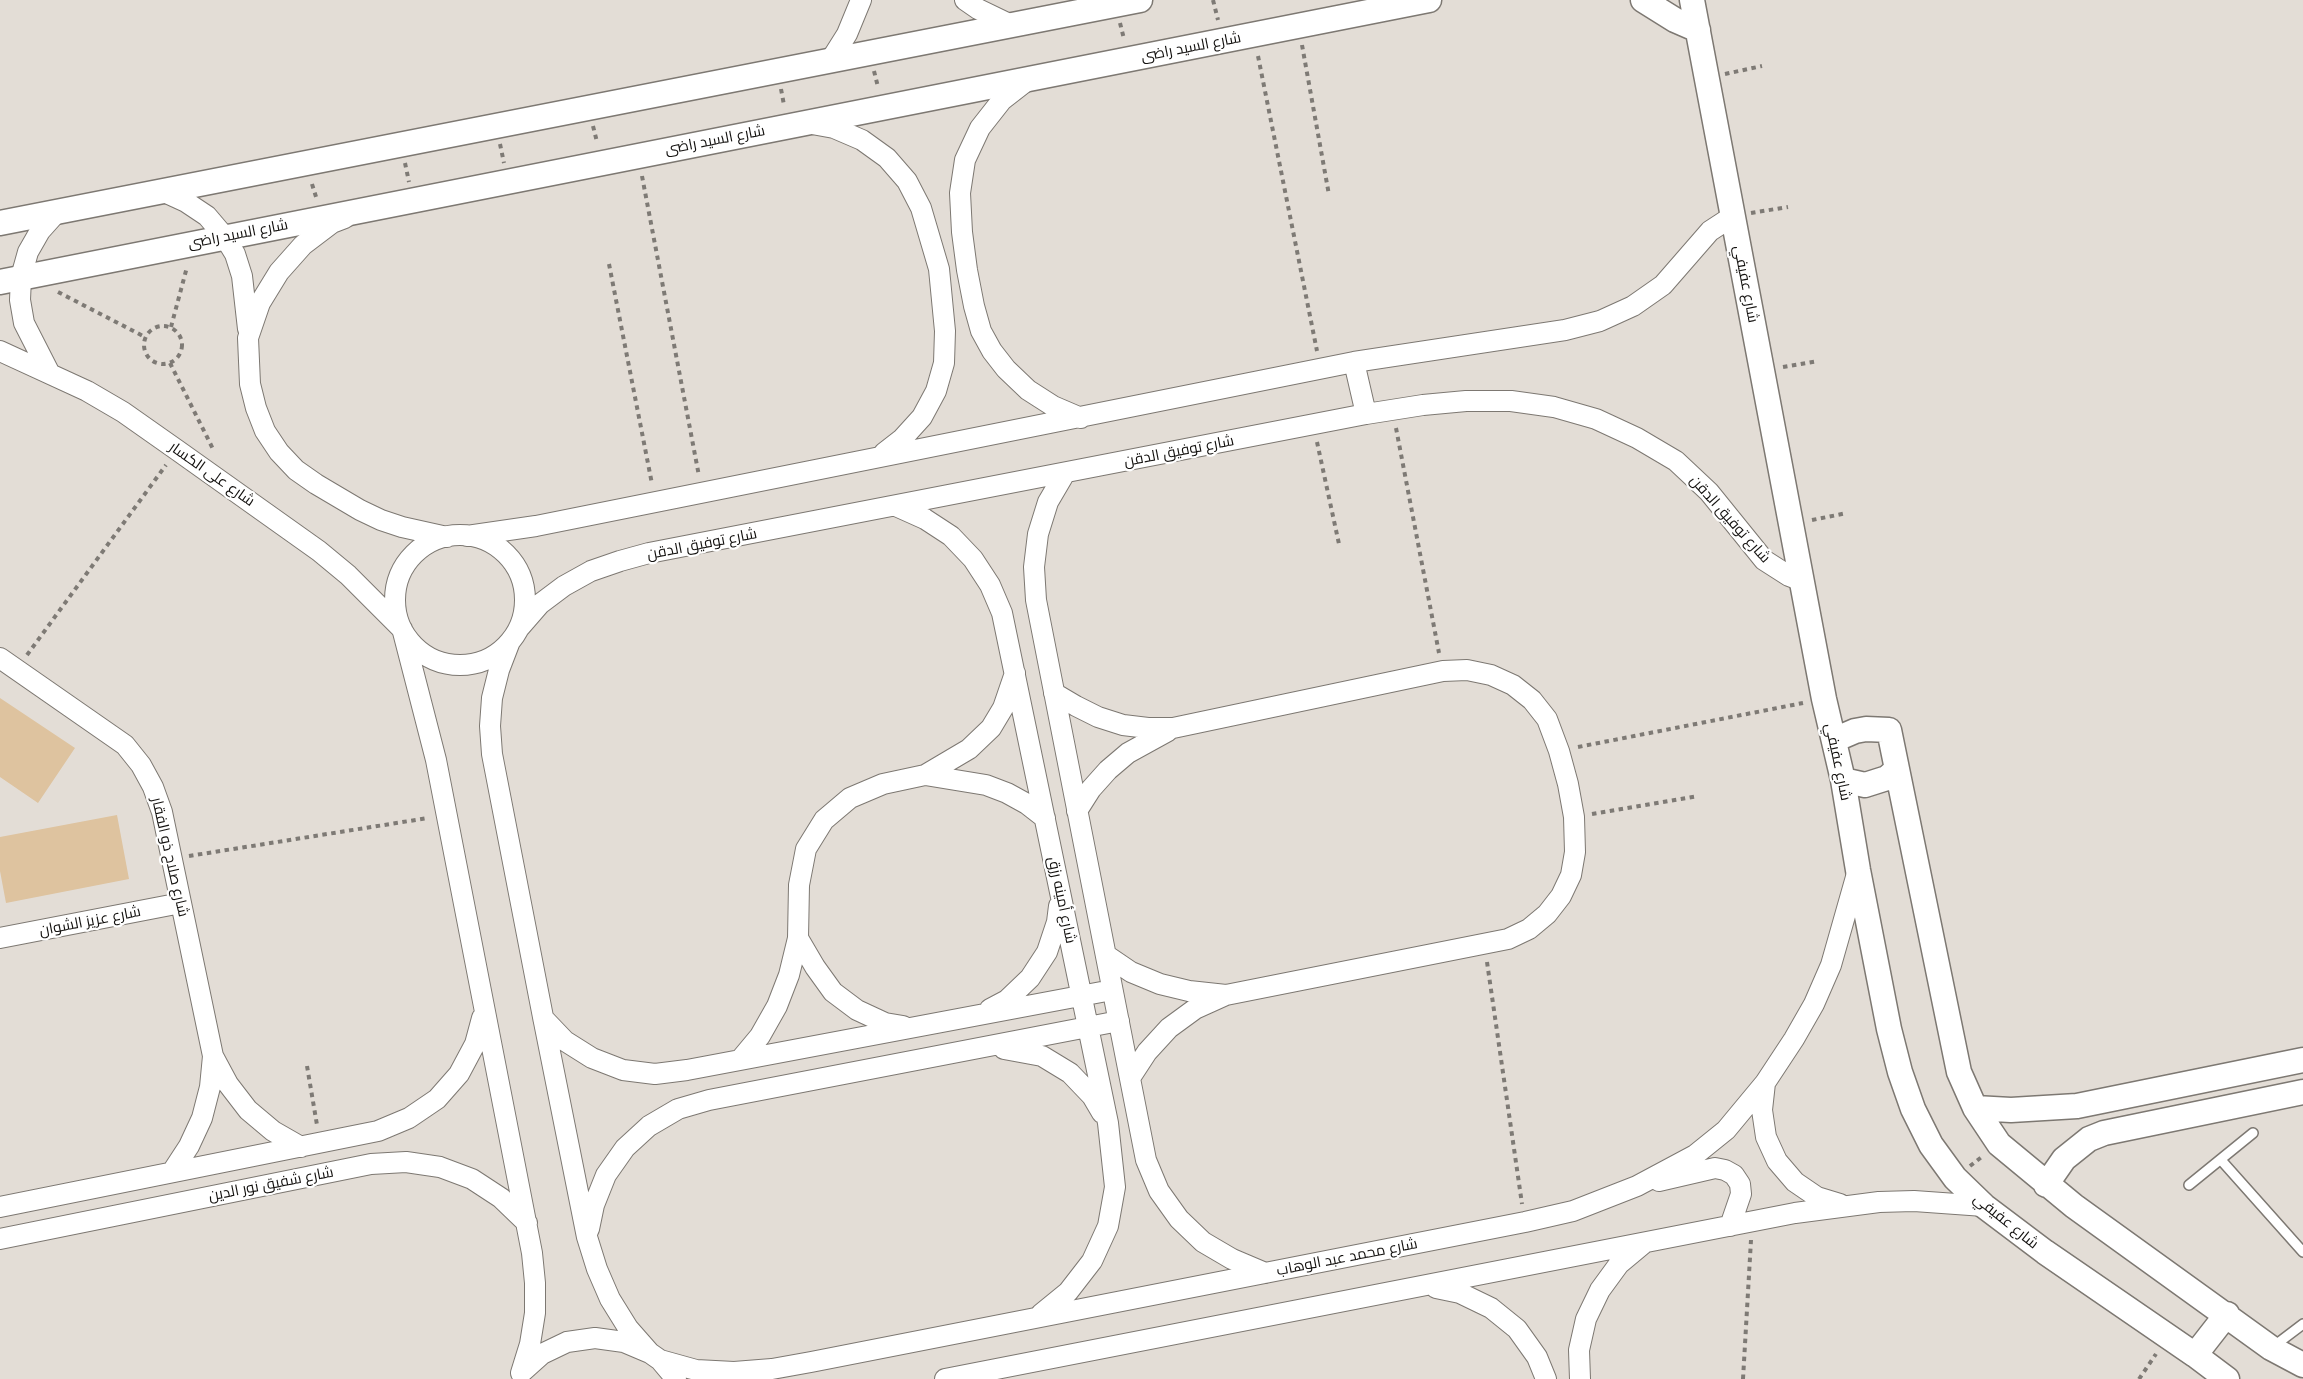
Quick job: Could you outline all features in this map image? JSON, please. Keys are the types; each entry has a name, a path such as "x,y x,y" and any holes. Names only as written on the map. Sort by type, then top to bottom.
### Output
{"street":[{"path":"830,61 847,34 861,0"},
{"path":"965,0 1011,25"},
{"path":"0,224 1140,0"},
{"name":"شارع السيد راضى","path":"17,278 1429,0"},
{"path":"1643,0 1675,20 1698,30"},
{"name":"شارع عفيفي","path":"1692,0 1889,1029 1900,1072 1913,1109 1931,1145 1955,1178 1984,1206 2045,1252 2169,1336 2227,1379"},
{"path":"1030,78 1002,100 980,128 965,160 960,193 967,270 981,331 992,351 1006,369 1028,390 1053,406 1081,418"},
{"path":"796,124 834,128 862,140 887,158 908,181 921,208 939,268 944,300 945,331 944,363 936,391 922,417 902,439 879,457"},
{"path":"162,191 186,202 207,216 236,254 242,276 250,384 255,408 265,431 285,458 296,470 316,484 360,510 402,527 447,537 536,526 1354,362 1564,330 1600,321 1634,306 1663,285 1710,231 1733,216"},
{"path":"248,338 260,303 279,272 297,252 332,224 366,209"},
{"path":"49,372 24,323 17,278 40,231 57,212"},
{"name":"شارع على الكسار","path":"0,351 49,372 123,412 319,550 348,575 402,630"},
{"path":"1354,362 1366,414"},
{"name":"شارع توفيق الدقن","path":"520,627 540,604 564,586 591,571 620,561 1313,424 1393,409 1466,401 1511,401 1554,407 1596,419 1637,438 1676,461 1709,492 1764,560 1789,576 1802,581"},
{"path":"1065,473 1048,502 1038,534 1034,567 1036,600 1146,1160 1159,1191 1179,1219 1203,1242 1232,1260 1265,1273"},
{"name":"شارع أمينه رزق","path":"896,506 925,519 951,536 973,559 990,585 1002,613 1108,1123 1115,1187 1108,1226 1092,1262 1068,1292 1037,1317"},
{"path":"467,536 487,541 504,552 517,568 524,587 525,607 520,627 509,644 492,698 490,726 492,754 587,1237 610,1299 628,1328 676,1379"},
{"path":"447,537 429,544 413,556 402,572 396,590 396,610 429,728 527,1223 536,1283 535,1313 530,1344 518,1376"},
{"path":"402,630 416,648 424,654 453,665 474,664 493,656 509,644"},
{"name":"شارع صلاح ذو الفقار","path":"0,658 111,734 125,745 141,765 153,787 162,812 213,1056 228,1084 248,1110 273,1131 310,1145"},
{"path":"1054,693 1098,717 1148,729 1173,728 1443,671 1475,671 1513,685 1532,700 1547,719 1568,784 1574,817 1575,852 1571,874 1561,896 1547,914 1529,929 1508,939 1226,995 1195,1010 1169,1028 1147,1052 1130,1078"},
{"path":"740,1060 760,1036 777,1006 789,975 798,938 799,885 806,849 824,820 850,798 883,784 925,775 969,749 991,728 1003,708 1015,673"},
{"path":"1077,811 1091,789 1121,758 1150,739 1173,728"},
{"path":"1834,740 1855,731 1889,730 1959,1072 1975,1108 1999,1144 2046,1185 2271,1348 2303,1365"},
{"path":"1843,780 1865,785 1887,777 1896,770"},
{"path":"925,775 986,785 1027,804 1045,818"},
{"name":"شارع محمد عبد الوهاب","path":"518,1376 542,1354 567,1342 596,1338 624,1342 655,1357 706,1370 734,1372 772,1369 1574,1211 1637,1186 1695,1155 1726,1130 1765,1083 1815,1004 1831,965 1858,870"},
{"path":"980,1015 1007,1000 1030,978 1047,952 1057,922 1060,891"},
{"name":"شارع عزيز الشوان","path":"0,938 181,903"},
{"path":"798,938 832,992 857,1010 885,1023 915,1027"},
{"path":"1106,955 1131,972 1160,984 1189,991 1226,995"},
{"path":"543,1017 566,1041 592,1059 623,1070 655,1074 1113,990"},
{"name":"شارع شفيق نور الدين","path":"0,1207 378,1131 409,1118 436,1099 459,1074 475,1044 484,1012"},
{"path":"587,1237 594,1205 606,1175 625,1148 649,1126 678,1109 709,1100 1119,1021"},
{"path":"983,1048 1013,1049 1042,1056 1070,1073 1092,1096 1108,1123"},
{"name":"شارع صلاح ذو الفقار","path":"172,1172 189,1146 202,1118 210,1088 213,1056"},
{"path":"1975,1108 2011,1110 2077,1106 2303,1060"},
{"path":"1765,1083 1762,1110 1766,1137 1777,1161 1802,1187 1817,1197 1843,1205"},
{"path":"2046,1185 2064,1159 2089,1139 2104,1133 2303,1092"},
{"name":"شارع شفيق نور الدين","path":"0,1239 371,1164 406,1162 440,1167 472,1179 501,1198 527,1223"},
{"path":"1637,1186 1715,1168 1725,1170 1734,1175 1740,1184 1741,1194 1730,1226"},
{"path":"945,1379 1843,1205 1914,1201 1984,1206"},
{"path":"1580,1379 1580,1350 1586,1319 1600,1290 1619,1264 1643,1243"},
{"path":"1427,1286 1460,1293 1491,1308 1516,1329 1537,1357 1546,1379"},
{"path":"2195,1355 2226,1314"}],"lane":[{"path":"2189,1185 2253,1134"},
{"path":"2221,1160 2303,1252"},
{"path":"2271,1348 2303,1324"}],"path":[{"path":"1116,5 1128,59"},
{"path":"1299,25 1329,195"},
{"path":"1254,34 1320,369"},
{"path":"869,53 883,107"},
{"path":"1707,77 1762,66"},
{"path":"776,71 796,124"},
{"path":"588,108 602,162"},
{"path":"496,126 508,181"},
{"path":"401,144 412,200"},
{"path":"638,155 702,492"},
{"path":"306,163 321,217"},
{"path":"1733,216 1788,207"},
{"path":"171,327 193,243"},
{"path":"609,264 655,501"},
{"path":"17,278 145,337"},
{"path":"157,327 171,327 182,338 183,346 177,359 170,363 155,363 149,358 144,345 145,337 157,327"},
{"path":"1762,371 1818,361"},
{"path":"170,363 216,456"},
{"path":"1393,409 1443,671"},
{"path":"1313,424 1339,544"},
{"path":"17,670 177,450"},
{"path":"1791,524 1847,513"},
{"path":"1559,751 1824,699"},
{"path":"1574,817 1698,796"},
{"path":"172,859 446,815"},
{"path":"1485,944 1525,1222"},
{"path":"307,1066 310,1145"},
{"path":"1955,1178 1999,1144"},
{"path":"1743,1379 1752,1221"},
{"path":"2139,1379 2169,1336"}],"shaded area":[{"path":"0,698 75,748 38,803 0,777"},
{"path":"117,815 129,879 6,903 0,871 0,837"}]}
